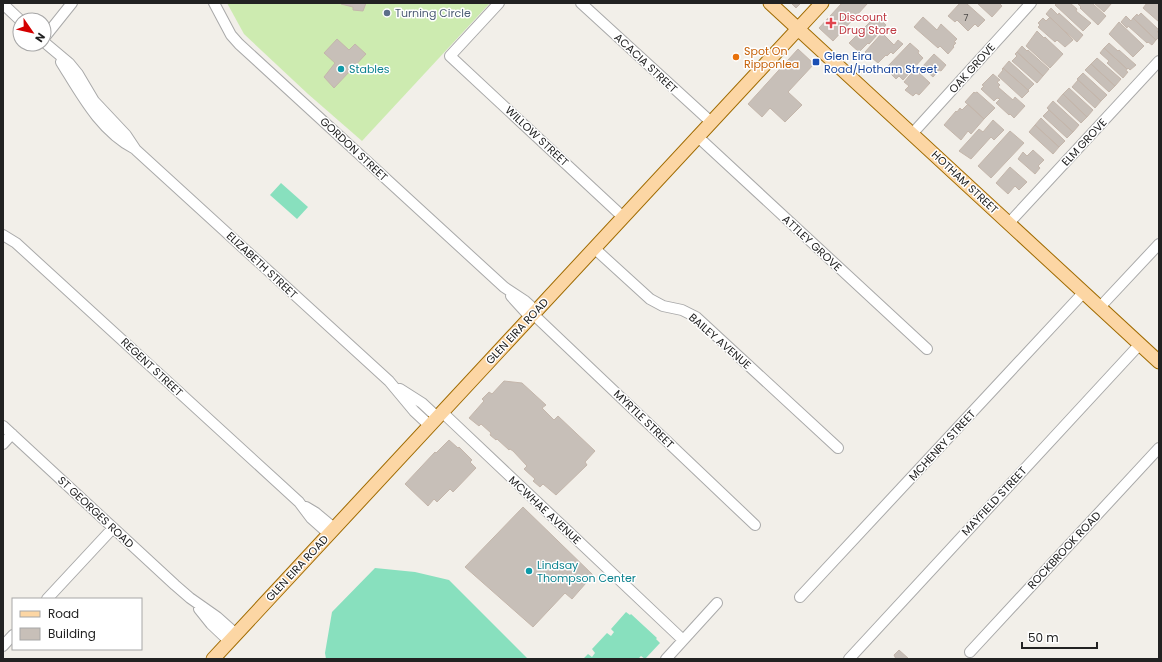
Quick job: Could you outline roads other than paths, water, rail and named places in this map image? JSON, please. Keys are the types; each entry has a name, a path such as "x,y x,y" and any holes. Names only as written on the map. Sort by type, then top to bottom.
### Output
{"main road":[{"name":"HOTHAM STREET","path":"770,3 1159,362"},
{"name":"GLEN EIRA ROAD","path":"213,659 822,3"}],"street":[{"name":"GORDON STREET","path":"214,3 231,35 239,44 504,287 518,305 533,314"},
{"name":"WILLOW STREET","path":"499,3 450,56 623,217"},
{"name":"ACACIA STREET","path":"581,3 711,122"},
{"name":"OAK GROVE","path":"912,134 1031,3"},
{"path":"3,4 12,12"},
{"path":"52,22 68,7"},
{"path":"52,28 68,7"},
{"name":"ELIZABETH STREET","path":"52,49 78,74 94,101 126,135 136,150 388,381 414,411 436,418"},
{"name":"ELM GROVE","path":"1009,223 1159,61"},
{"name":"ATTLEY GROVE","path":"697,136 927,349"},
{"name":"REGENT STREET","path":"3,235 16,243 299,502 311,518 331,531"},
{"path":"1100,307 1159,244"},
{"name":"BAILEY AVENUE","path":"594,248 650,299 663,306 682,310 696,317 838,448"},
{"name":"MCHENRY STREET","path":"800,597 1084,292"},
{"name":"MYRTLE STREET","path":"533,314 755,525"},
{"name":"MAYFIELD STREET","path":"849,659 1140,344"},
{"name":"MCWHAE AVENUE","path":"436,418 683,640"},
{"name":"ST GEORGES ROAD","path":"3,426 190,598 211,624 233,638"},
{"path":"3,444 12,434"},
{"name":"ROCKBROOK ROAD","path":"970,652 1159,448"},
{"path":"48,598 113,528"},
{"path":"666,659 717,603"},
{"path":"3,646 12,636"}],"place":[{"name":"Turning Circle","path":"387,13"},
{"name":"Discount Drug Store","path":"831,23"},
{"name":"Spot On Ripponlea","path":"736,57"},
{"name":"Glen Eira Road/Hotham Street","path":"816,62"},
{"name":"Stables","path":"341,69"},
{"name":"Lindsay Thompson Center","path":"529,571"}]}
